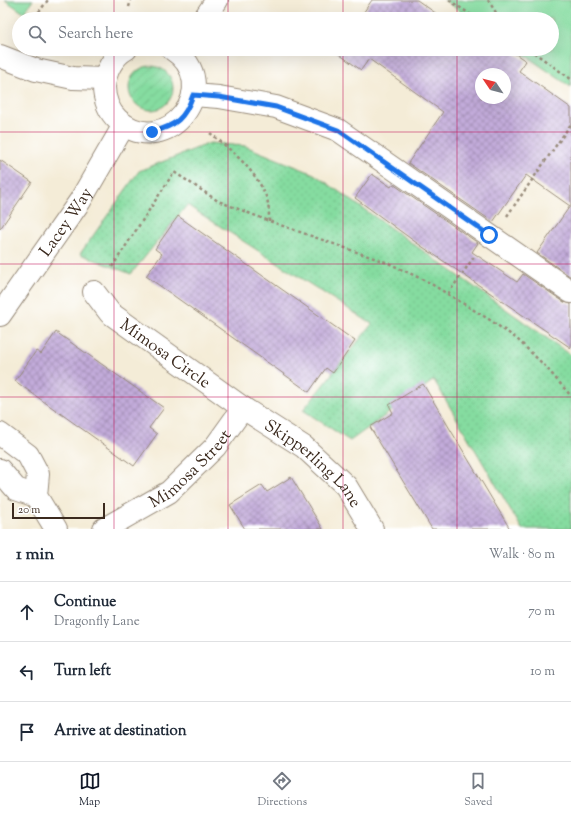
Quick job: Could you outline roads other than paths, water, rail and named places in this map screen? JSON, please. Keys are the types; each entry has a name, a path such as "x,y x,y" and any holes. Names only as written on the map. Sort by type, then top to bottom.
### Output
{"street":[{"path":"209,12 217,0"},
{"path":"0,56 36,70 73,78 105,79"},
{"path":"117,56 111,63 105,79 104,91 107,104 114,116 124,125 137,131 152,132 167,128 179,120 189,109 193,95 193,80 189,66 182,56"},
{"path":"193,95 219,97 276,107 338,130 571,292"},
{"name":"Lacey Way","path":"0,315 80,201 124,125"},
{"name":"Mimosa Circle","path":"94,292 110,313 243,408"},
{"name":"Mimosa Street","path":"104,529 169,492 215,446 243,408"},
{"name":"Skipperling Lane","path":"243,408 304,447 346,486 372,529"},
{"path":"0,434 28,456 38,474 36,496 56,529"},
{"path":"0,470 16,489 36,496"}]}
